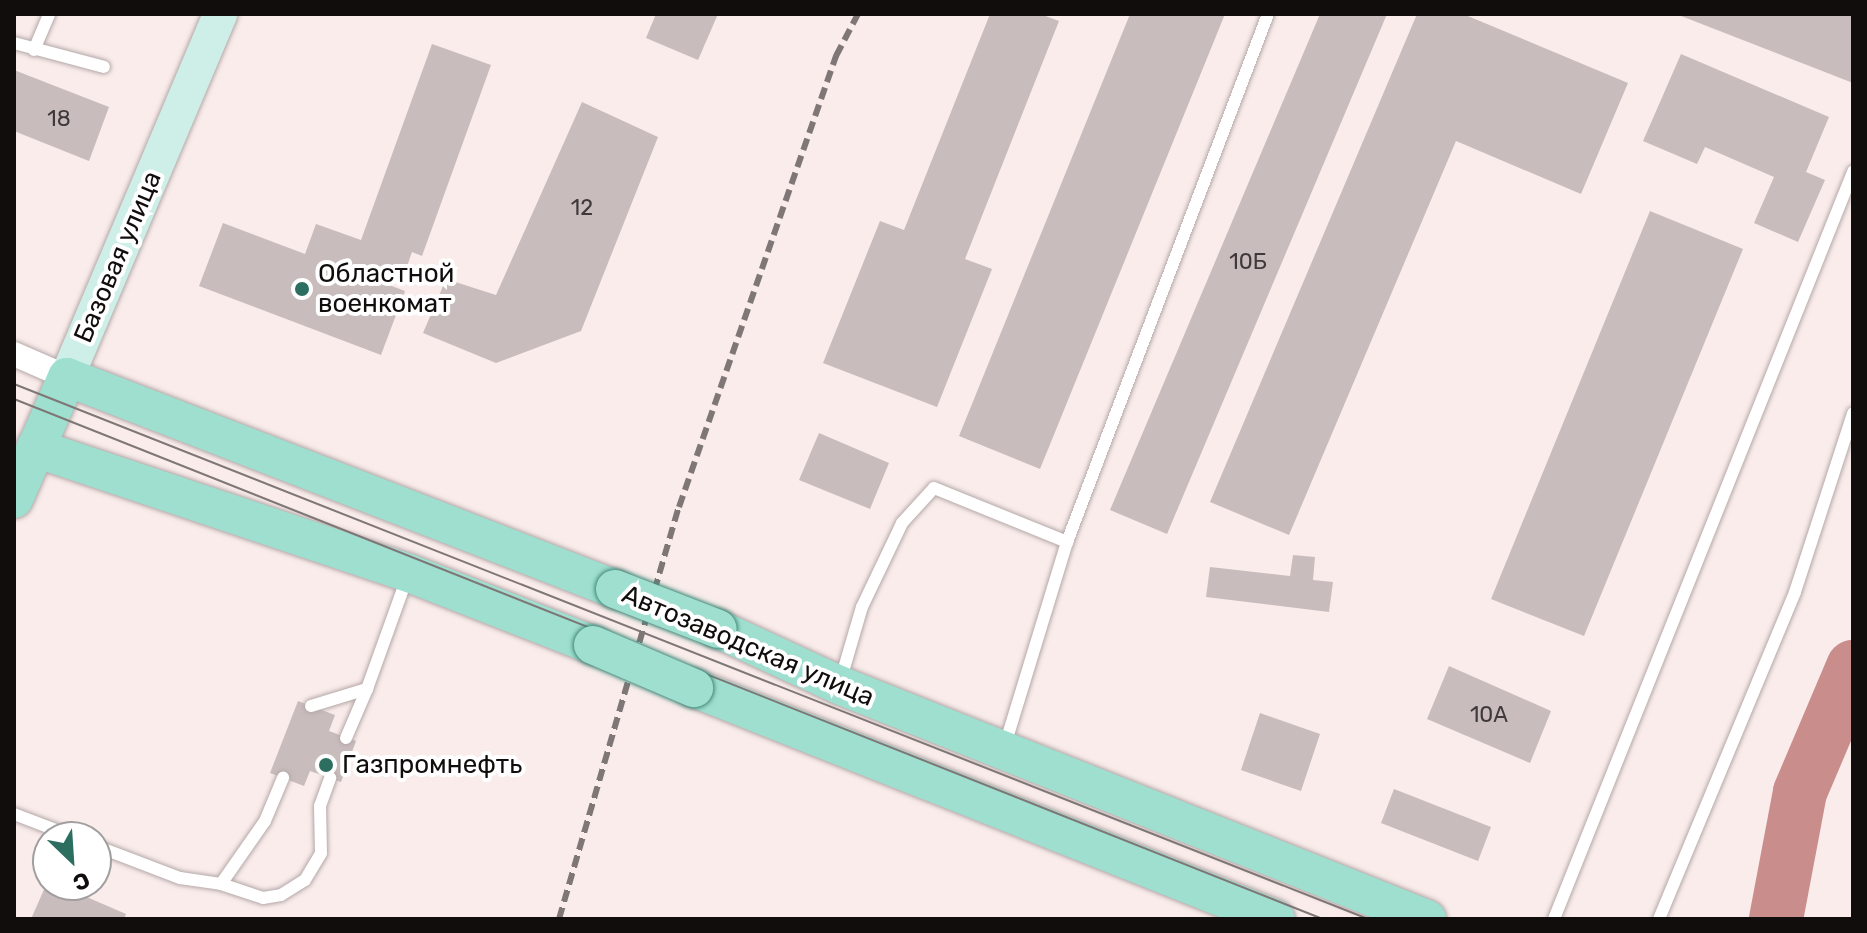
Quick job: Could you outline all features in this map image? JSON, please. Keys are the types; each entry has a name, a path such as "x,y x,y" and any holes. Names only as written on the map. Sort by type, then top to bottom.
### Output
{"main road":[{"name":"Базовая улица","path":"14,499 24,444 67,377 220,14"},
{"name":"Автозаводская улица","path":"67,377 718,629 839,685 1427,919"},
{"path":"24,444 409,573 1276,919"}],"street":[{"path":"14,354 67,377"}],"lane":[{"path":"34,50 49,14"},
{"path":"1003,752 1067,542 1268,14"},
{"path":"14,43 104,67"},
{"path":"1554,919 1853,172"},
{"path":"1659,919 1795,592 1853,413"},
{"path":"839,685 862,607 902,523 934,488 1067,542"},
{"path":"346,738 409,573"},
{"path":"311,706 367,689"},
{"path":"221,884 265,821 283,778"},
{"path":"112,852 180,878 221,884 263,898 281,895 305,880 321,853 320,806 330,778"}],"building":[{"path":"656,14 718,14 698,60 646,38"},
{"path":"990,14 1040,14 1059,21 965,259 992,269 937,407 823,363 880,221 904,230"},
{"path":"1130,14 1225,14 1040,469 959,436"},
{"path":"1320,14 1387,14 1167,534 1110,510"},
{"path":"1417,14 1463,14 1628,83 1581,194 1456,141 1289,535 1210,502"},
{"path":"1676,14 1853,14 1853,83"},
{"path":"432,44 491,65 422,256 412,252 404,275 377,266 373,279 405,291 381,355 199,286 223,223 305,254 316,224 361,240"},
{"path":"1681,54 1829,117 1806,172 1825,180 1798,242 1754,223 1774,177 1705,147 1697,164 1643,141"},
{"path":"14,70 109,107 89,161 14,131"},
{"path":"582,102 658,137 581,331 496,363 423,333 446,279 496,295"},
{"path":"1650,211 1743,249 1584,636 1491,599"},
{"path":"819,433 889,463 870,509 799,480"},
{"path":"1293,555 1315,557 1313,580 1333,582 1329,612 1206,597 1210,567 1290,576"},
{"path":"1449,666 1551,711 1530,763 1427,719"},
{"path":"298,701 335,715 329,731 356,741 341,782 310,771 304,786 270,773"},
{"path":"1260,713 1320,734 1301,791 1241,770"},
{"path":"1394,789 1491,827 1478,861 1381,823"},
{"path":"39,901 96,901 126,914 124,919 31,919"}],"waterway":[{"path":"1776,919 1800,792 1853,667"}],"tram line":[{"path":"14,384 1368,919"},
{"path":"14,399 1323,919"}],"railway":[{"path":"559,919 679,507 836,56 858,14"}],"place":[{"name":"Областной военкомат","path":"302,289"},
{"name":"Газпромнефть","path":"326,765"}]}
